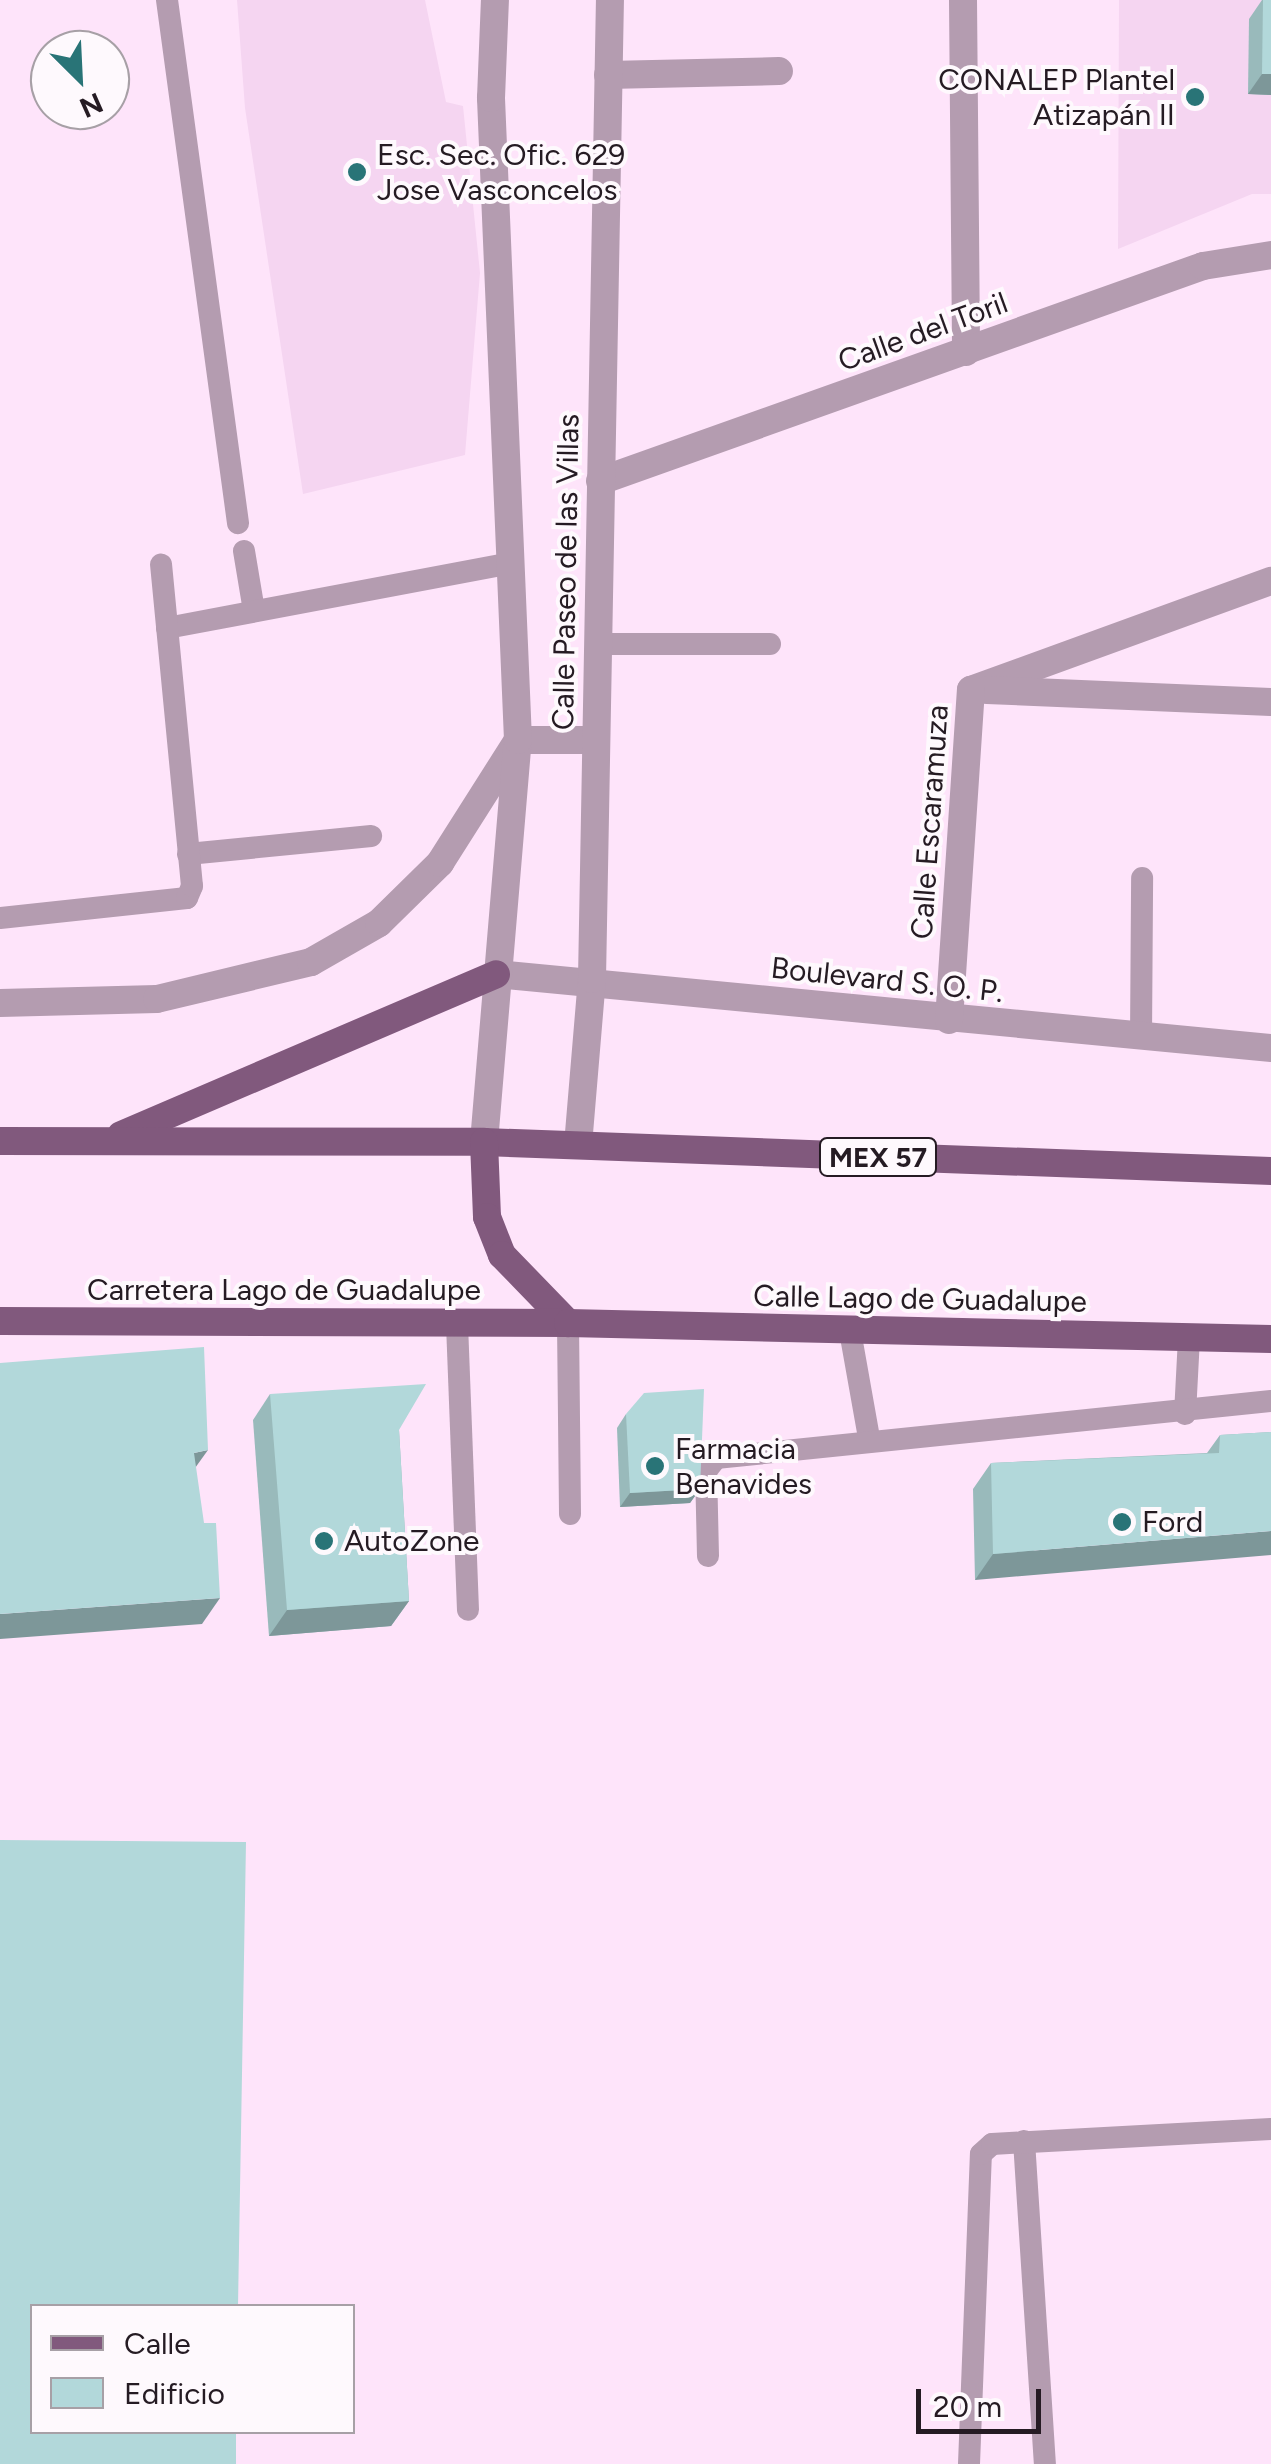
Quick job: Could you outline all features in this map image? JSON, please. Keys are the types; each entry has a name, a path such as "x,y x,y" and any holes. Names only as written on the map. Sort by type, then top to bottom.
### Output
{"main road":[{"path":"112,1140 496,974"},
{"name":"MEX 57","path":"0,1141 484,1142 1271,1172"},
{"path":"484,1142 486,1218 502,1255 568,1324"},
{"name":"Carretera Lago de Guadalupe","path":"0,1321 568,1324"},
{"name":"Calle Lago de Guadalupe","path":"568,1324 1271,1339"}],"street":[{"name":"Calle Paseo de las Villas","path":"484,1142 518,740 492,98 495,0"},
{"name":"Calle Paseo de las Villas","path":"578,1145 592,980 610,0"},
{"path":"963,0 966,352"},
{"path":"608,75 780,71"},
{"name":"Calle del Toril","path":"600,481 1203,266 1271,255"},
{"path":"971,690 1271,581"},
{"name":"Calle Escaramuza","path":"950,1020 971,690 1271,702"},
{"path":"0,1002 158,999 311,962 379,924 440,863 518,740 596,740"},
{"name":"Boulevard S. O. P.","path":"496,974 592,980 950,1020 1271,1048"}],"lane":[{"path":"167,0 238,523"},
{"path":"244,552 254,611"},
{"path":"0,918 177,904 192,886 162,564"},
{"path":"167,628 511,564"},
{"path":"598,644 770,644"},
{"path":"188,854 371,836"},
{"path":"1141,1038 1142,878"},
{"path":"457,1324 468,1610"},
{"path":"568,1324 570,1514"},
{"path":"850,1331 869,1438"},
{"path":"1185,1414 1189,1338"},
{"path":"708,1556 706,1472 716,1458 869,1438 1185,1414 1271,1401"},
{"path":"969,2464 977,2164 992,2144 1271,2129"},
{"path":"1024,2142 1044,2464"}],"shaded area":[{"path":"237,0 425,0 446,102 463,106 480,273 465,455 303,494 245,108"},
{"name":"CONALEP Plantel Atizapán II","path":"1119,0 1271,0 1271,194 1252,194 1118,249"}],"building":[{"path":"1263,0 1271,0 1271,74 1262,74"},
{"path":"204,1347 208,1450 194,1453 204,1523 216,1523 220,1598 0,1614 0,1363"},
{"name":"AutoZone","path":"426,1384 399,1430 409,1601 287,1610 270,1394"},
{"name":"Farmacia Benavides","path":"704,1389 700,1489 630,1493 626,1414 644,1393"},
{"name":"Ford","path":"1271,1432 1271,1531 993,1554 991,1463 1219,1453 1220,1435"},
{"path":"0,1840 246,1842 238,2304 30,2304 30,2434 236,2434 236,2464 0,2464"}],"place":[{"name":"CONALEP Plantel Atizapán II","path":"1195,97"},
{"name":"Esc. Sec. Ofic. 629 Jose Vasconcelos","path":"357,172"},
{"name":"Farmacia Benavides","path":"655,1466"},
{"name":"Ford","path":"1122,1522"},
{"name":"AutoZone","path":"324,1541"}]}
